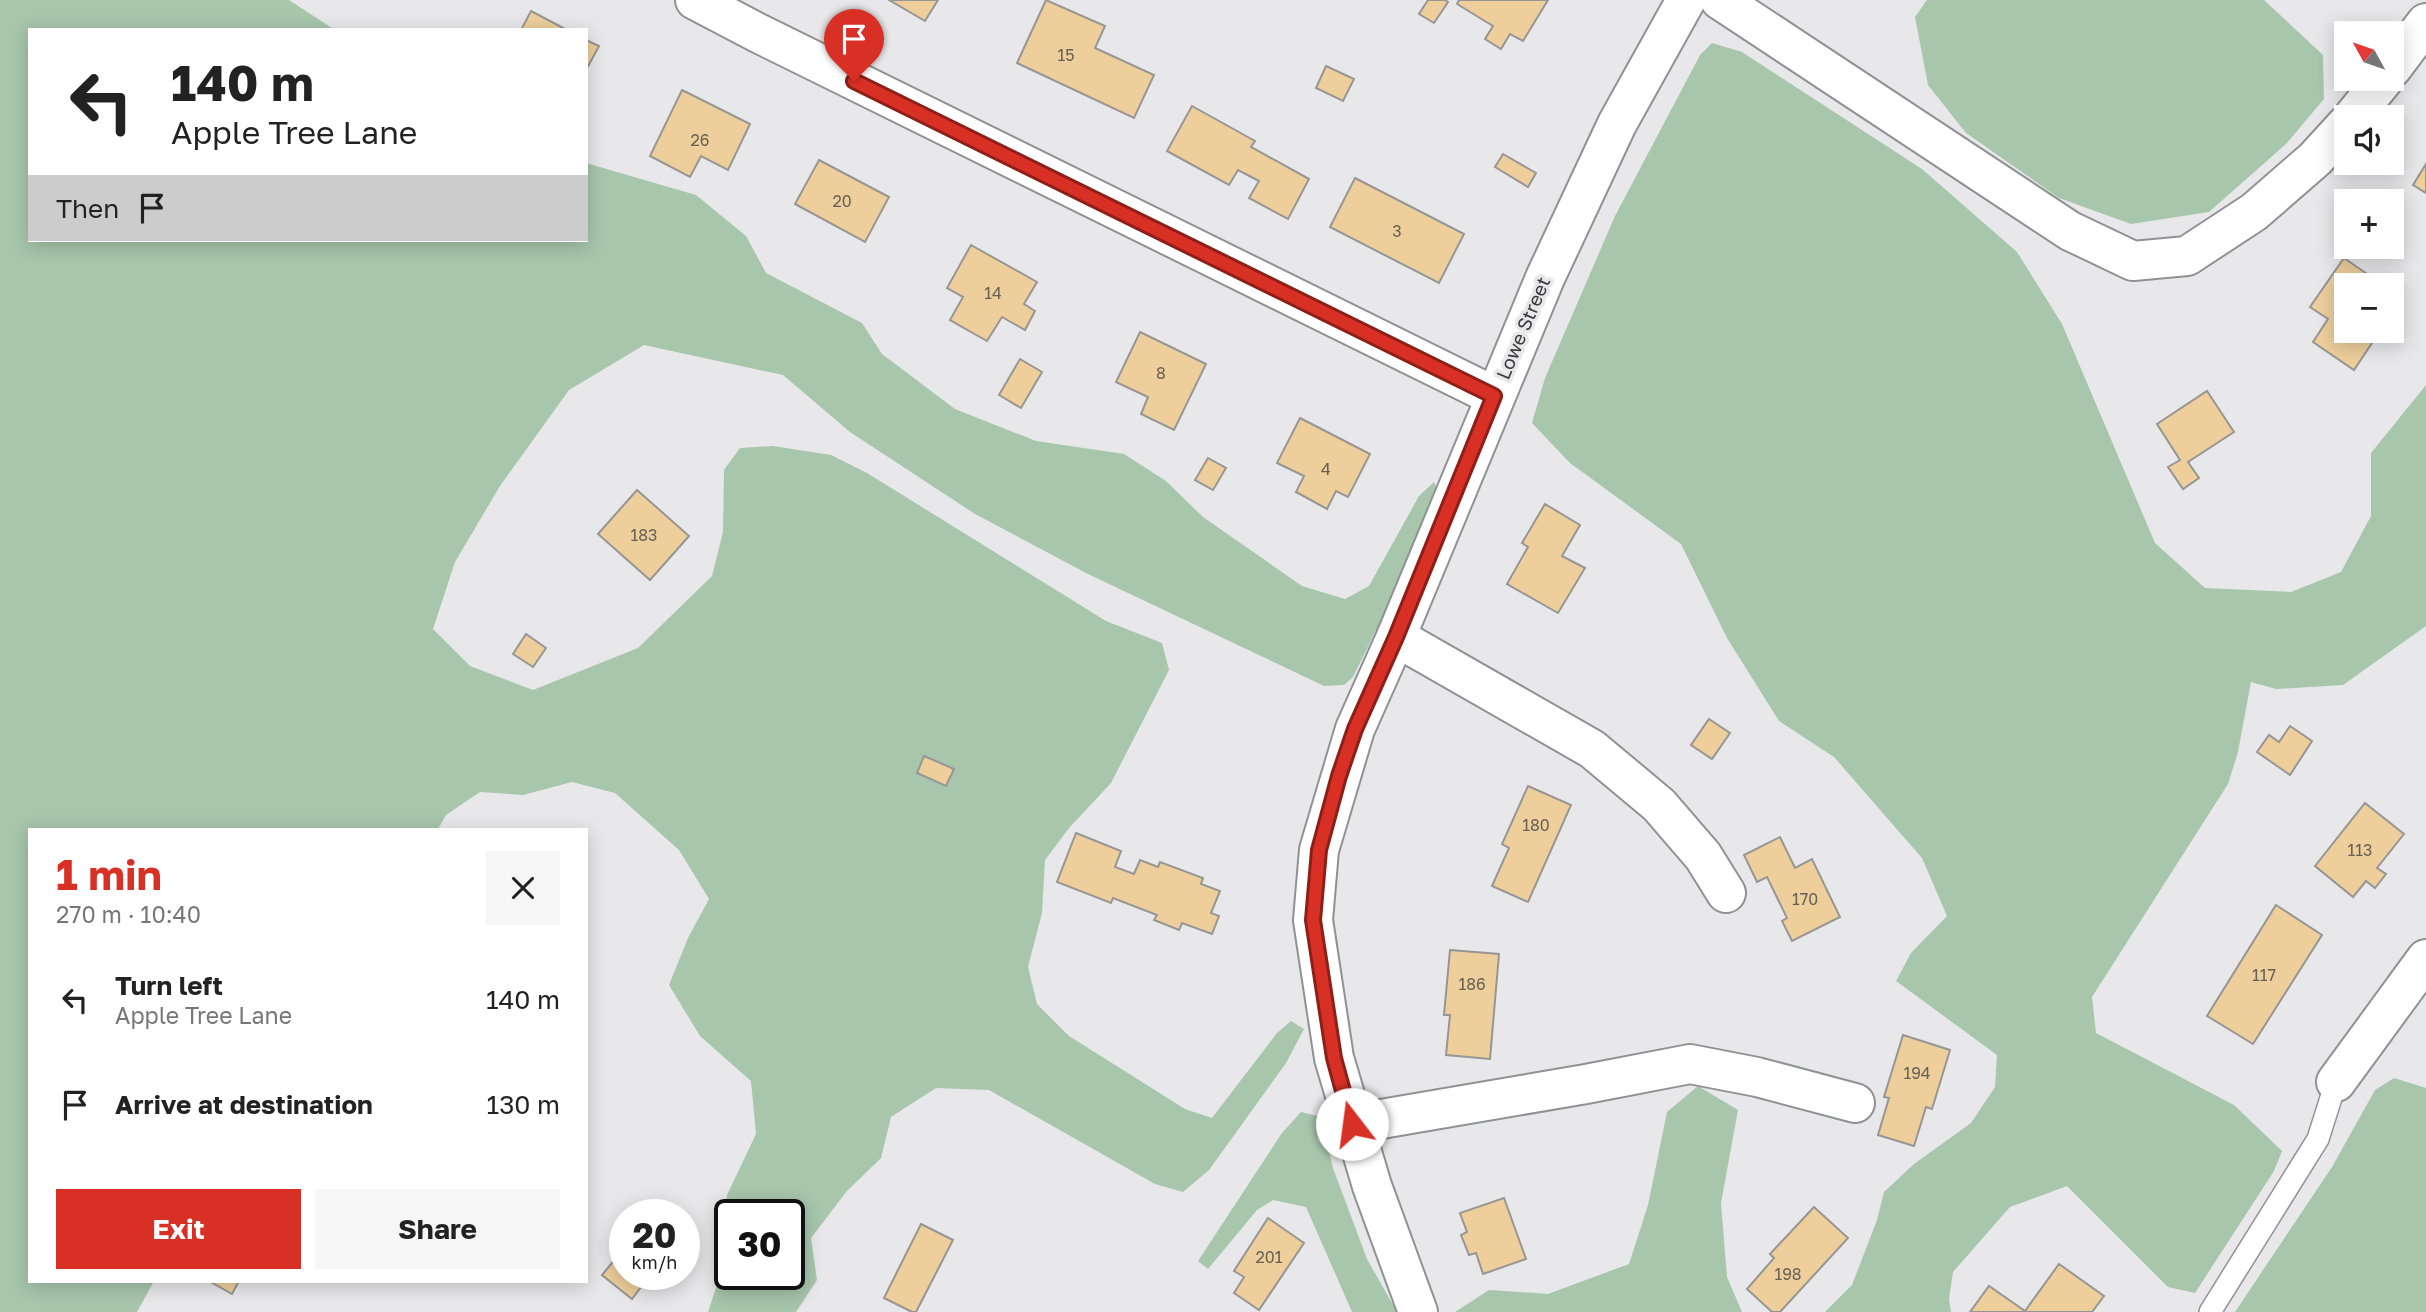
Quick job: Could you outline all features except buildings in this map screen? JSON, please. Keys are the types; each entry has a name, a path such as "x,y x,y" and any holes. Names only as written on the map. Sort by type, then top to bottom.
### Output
{"street":[{"path":"695,0 1494,396"},
{"name":"Lowe Street","path":"1418,1312 1372,1186 1334,1058 1313,920 1319,850 1355,729 1396,637 1494,396 1545,278 1617,124 1686,0"},
{"path":"1720,0 2070,231 2133,261 2187,257 2254,212 2315,159 2334,138"},
{"path":"2404,52 2426,23"},
{"path":"2363,105 2374,91"},
{"path":"1396,637 1592,749 1659,805 1703,856 1726,893"},
{"path":"2336,1082 2426,959"},
{"path":"1352,1124 1690,1064 1757,1077 1855,1103"}],"lane":[{"path":"2210,1312 2318,1139 2336,1082"}],"green space":[{"path":"0,0 289,0 332,28 28,28 28,242 588,242 588,164 696,195 746,236 766,273 862,323 882,354 955,409 1036,441 1124,454 1166,481 1203,517 1302,586 1345,599 1369,586 1419,496 1434,482 1441,498 1353,677 1344,685 1324,686 1088,574 975,514 850,432 783,375 644,345 569,390 500,486 455,562 433,629 470,666 533,690 638,648 712,576 723,532 724,470 740,448 773,446 831,455 867,473 1106,621 1162,643 1169,670 1111,783 1069,828 1045,860 1042,913 1028,967 1037,1004 1069,1036 1185,1109 1212,1118 1277,1033 1291,1021 1304,1029 1286,1063 1209,1170 1183,1192 1155,1184 989,1090 936,1088 891,1117 881,1158 847,1191 811,1238 817,1280 796,1312 708,1312 715,1290 805,1290 805,1199 727,1199 756,1134 751,1081 700,1036 669,985 688,938 709,899 679,850 615,793 572,782 523,795 480,792 446,815 439,828 28,828 28,1283 153,1283 137,1312 0,1312"},
{"path":"1927,0 2264,0 2323,55 2324,99 2286,144 2209,212 2131,224 2059,198 1966,133 1928,85 1915,17"},
{"path":"1712,43 1742,52 1922,169 2017,252 2062,324 2155,543 2205,588 2291,592 2341,572 2371,516 2371,453 2426,385 2426,626 2343,685 2276,689 2251,682 2238,752 2228,784 2092,997 2096,1033 2234,1105 2282,1151 2274,1171 2195,1293 2168,1287 2067,1186 2010,1207 1953,1272 1949,1299 1951,1312 1825,1312 1852,1285 1877,1220 1884,1192 1914,1164 1971,1123 1995,1087 1997,1055 1896,981 1911,953 1947,916 1922,858 1834,757 1779,721 1727,638 1681,544 1570,463 1532,423 1545,378 1615,216 1700,55"},
{"path":"2394,1078 2426,1088 2426,1312 2235,1312 2332,1167 2375,1090"},
{"path":"1698,1086 1738,1110 1721,1203 1727,1277 1742,1312 1455,1312 1489,1290 1548,1294 1629,1264 1648,1205 1667,1112"},
{"path":"1301,1112 1321,1117 1333,1168 1367,1259 1397,1312 1352,1312 1306,1207 1273,1200 1257,1210 1208,1269 1198,1261 1282,1133"}],"route":[{"path":"854,81 1494,396 1396,637 1355,729 1319,850 1313,920 1334,1058 1352,1124"}]}
